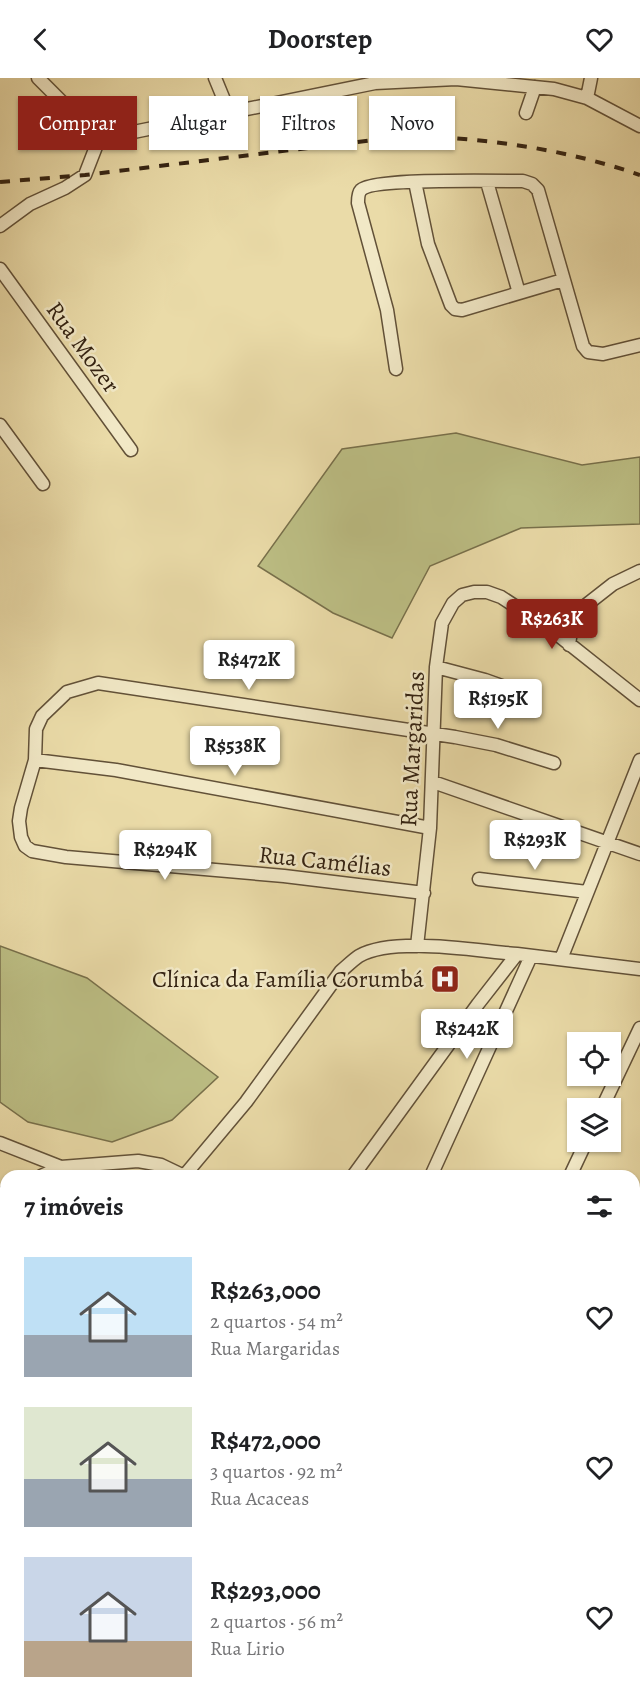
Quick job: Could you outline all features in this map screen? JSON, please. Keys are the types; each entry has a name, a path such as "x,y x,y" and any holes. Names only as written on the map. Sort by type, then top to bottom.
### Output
{"street":[{"path":"38,78 56,96"},
{"path":"214,78 222,96"},
{"path":"586,98 591,78"},
{"path":"248,108 375,81 456,79 554,89 586,98 640,126"},
{"path":"526,113 535,87"},
{"path":"0,226 30,204 66,189 86,175 95,150"},
{"path":"396,369 387,310 358,196 367,186 399,182 523,181 532,184 538,190 583,346 588,352 603,354 640,345"},
{"path":"415,182 428,244 451,305 455,309 462,310 563,280"},
{"path":"488,182 519,293"},
{"name":"Rua Mozer","path":"0,269 131,450"},
{"path":"0,425 43,484"},
{"path":"553,631 613,584 640,571"},
{"name":"Rua Margaridas","path":"417,946 430,828 436,667 442,623 453,603 462,595 474,592 487,592 501,597 553,631 640,700"},
{"path":"569,645 573,616"},
{"path":"436,667 510,689"},
{"name":"Rua Camélias","path":"424,893 284,876 66,857 32,850 25,846 19,821 34,760 34,741 38,724 48,709 67,692 98,683 434,735"},
{"path":"434,735 496,744 554,763"},
{"path":"34,760 116,770 430,828"},
{"path":"561,959 640,760"},
{"path":"433,782 640,855"},
{"path":"479,879 587,892"},
{"path":"189,1170 246,1102 341,971 360,956 383,948 417,946 518,954 640,969"},
{"path":"356,1170 518,954"},
{"path":"434,1170 531,956"},
{"path":"607,1098 640,1028"},
{"path":"0,1143 61,1167"},
{"path":"573,1170 581,1152"},
{"path":"54,1170 61,1167 138,1161 161,1165 171,1170"}],"green space":[{"path":"456,433 582,465 640,457 640,524 521,528 430,566 392,638 333,613 258,566 342,449"},
{"path":"0,946 87,978 218,1077 172,1120 112,1142 28,1122 0,1102"}],"railway":[{"path":"0,182 85,175 407,136 467,139 525,146 583,158 640,175"}],"place":[{"name":"Clínica da Família Corumbá","path":"445,979"}]}
